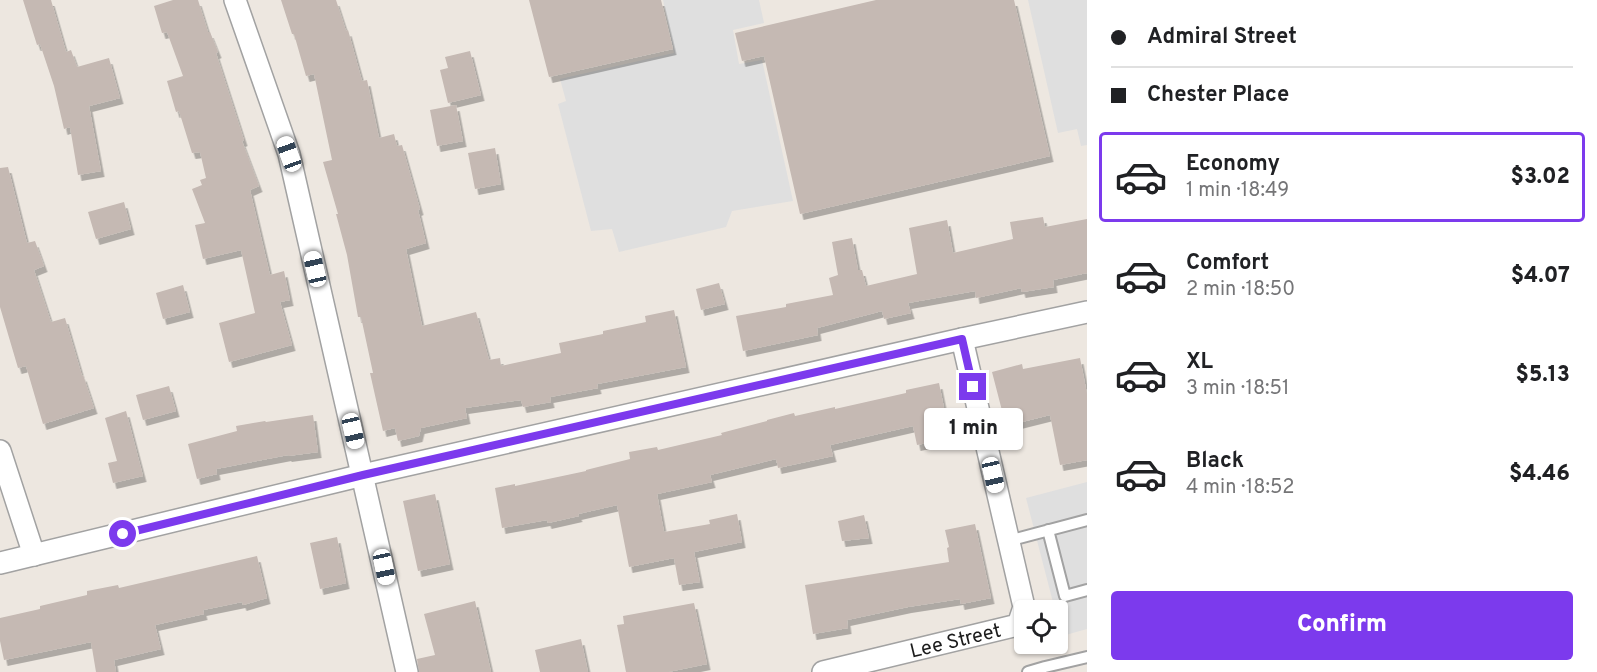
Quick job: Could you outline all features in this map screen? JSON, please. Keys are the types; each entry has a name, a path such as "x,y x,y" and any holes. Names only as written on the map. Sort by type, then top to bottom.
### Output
{"street":[{"path":"235,0 289,154 407,672"},
{"path":"0,563 363,475 1087,312"},
{"path":"962,339 1008,541"},
{"path":"0,451 34,555"},
{"name":"Lee Street","path":"823,672 1018,624 1024,607 1008,541"}],"lane":[{"path":"1008,541 1087,520"},
{"path":"1048,530 1065,596 1087,590"},
{"path":"1028,672 1087,657"}],"shaded area":[{"path":"663,0 759,0 764,23 733,30 739,64 762,60 793,201 732,211 726,227 619,252 612,229 591,231 558,104 566,101 560,79 674,53"},
{"path":"1028,0 1087,0 1087,145 1081,146 1077,129 1058,133"},
{"path":"1087,482 1087,629 1068,634 1068,600 1052,600 1026,498"}],"building":[{"path":"23,0 51,0 66,52 71,50 77,67 109,58 120,98 89,106 101,171 78,175 70,127 64,129 54,86 40,44 37,45"},
{"path":"173,0 198,0 208,32 218,52 216,53 244,140 242,141 259,186 250,190 270,275 284,271 290,300 280,302 292,345 229,362 219,323 255,313 241,250 203,259 195,225 205,223 192,189 202,185 200,180 206,178 200,152 192,153 179,111 176,112 167,81 183,76 167,32 162,33 154,6"},
{"path":"281,0 336,0 346,31 348,30 362,81 367,80 379,138 394,134 397,146 402,145 420,209 418,210 426,243 406,249 422,326 476,312 489,360 500,358 501,366 561,353 559,343 646,322 645,316 674,310 686,367 597,384 598,388 550,397 551,402 523,407 521,400 465,408 467,418 421,428 419,436 398,441 395,428 383,431 361,317 358,317 347,255 336,214 338,214 323,162 332,160 314,74 306,76"},
{"path":"529,0 661,0 673,49 549,77"},
{"path":"876,0 1014,0 1050,156 800,214 764,56 742,61 735,33"},
{"path":"470,51 481,95 448,103 440,70 448,68 445,57"},
{"path":"456,105 463,141 437,146 430,110"},
{"path":"495,148 501,184 475,189 468,153"},
{"path":"8,167 27,243 35,241 44,266 34,270 51,322 65,318 94,408 43,424 26,366 18,368 0,307 0,168"},
{"path":"124,202 131,229 96,239 88,212"},
{"path":"1043,217 1045,227 1087,219 1087,273 1053,280 1054,287 1022,292 1021,288 976,298 975,291 908,303 911,313 884,319 882,311 817,328 818,335 743,351 736,316 833,295 829,278 838,275 832,242 852,238 858,270 862,270 866,286 917,274 909,228 947,220 953,253 1013,239 1010,222"},
{"path":"719,283 725,304 701,310 696,289"},
{"path":"183,285 190,312 163,319 156,293"},
{"path":"1080,358 1087,394 1087,460 1060,465 1050,415 1006,426 992,372 1022,364 1023,369"},
{"path":"939,383 950,438 917,445 913,426 830,445 833,456 778,468 776,459 710,475 712,482 657,494 664,532 710,524 709,520 737,514 742,542 694,552 700,582 679,585 674,558 629,567 617,505 548,523 547,520 502,528 495,488 586,471 630,459 629,452 657,447 658,450 722,435 721,433 794,413 795,416 835,407 835,409"},
{"path":"169,386 176,411 143,420 136,395"},
{"path":"126,411 143,476 113,483 108,463 117,461 105,418"},
{"path":"313,415 318,452 288,455 216,469 217,474 197,479 188,444 237,431 236,426"},
{"path":"435,494 450,564 418,571 403,501"},
{"path":"864,515 869,538 842,541 838,521"},
{"path":"975,524 991,598 961,604 960,599 908,607 847,620 848,628 813,634 805,585 949,562 947,548 949,547 945,530"},
{"path":"337,537 346,583 320,589 310,543"},
{"path":"257,556 267,598 243,605 242,602 203,610 204,614 155,625 161,649 114,660 116,672 96,672 91,642 4,660 0,641 0,618 87,595 87,591 118,585 119,588"},
{"path":"475,601 491,672 419,672 417,659 435,655 424,614"},
{"path":"694,603 707,664 668,672 626,672 617,625 624,624 623,616"},
{"path":"581,639 588,672 540,672 535,650"}],"route":[{"path":"123,534 363,475 962,339 973,387"}]}
